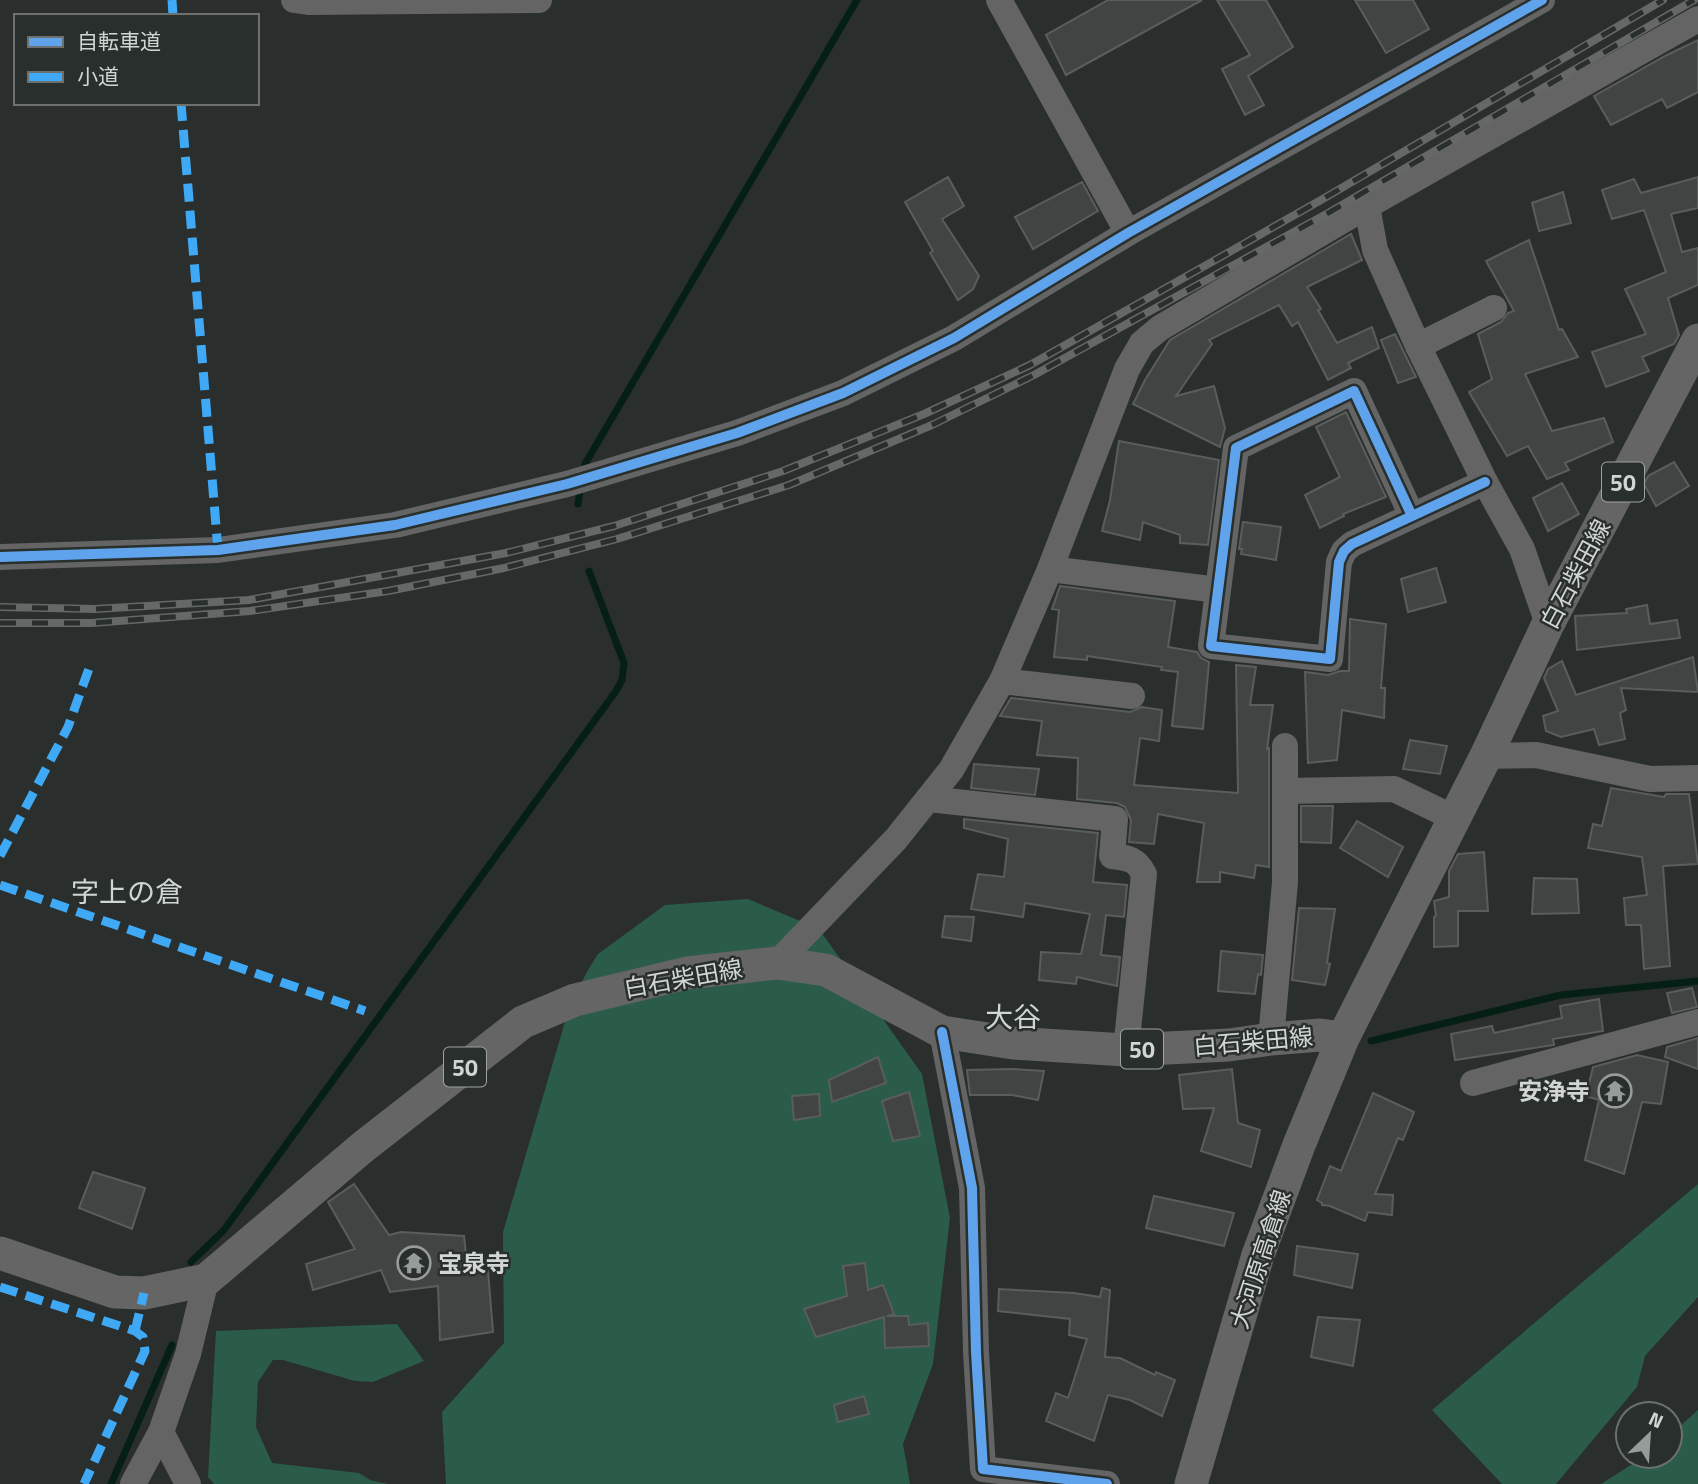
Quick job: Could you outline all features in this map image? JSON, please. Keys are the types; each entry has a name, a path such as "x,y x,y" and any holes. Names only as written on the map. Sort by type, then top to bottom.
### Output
{"main road":[{"name":"白石柴田線","path":"0,1253 115,1292 144,1293 206,1280 363,1147 523,1021 575,1000 687,973 777,963 826,970 942,1032 1013,1043 1126,1050 1229,1045 1320,1035 1343,1038 1486,756 1548,624 1698,340"},
{"name":"大河原高倉線","path":"1191,1484 1258,1255 1298,1145 1343,1038"}],"street":[{"path":"304,1 539,0"},
{"path":"999,0 1128,233"},
{"path":"0,557 218,550 395,525 579,481 737,433 843,393 954,338 1128,233 1542,0"},
{"path":"777,963 887,849 951,770 1002,681 1050,569 1127,369 1142,344 1160,328 1367,206 1698,19"},
{"path":"1367,206 1375,250 1418,346 1485,482 1522,549 1548,624"},
{"path":"1418,346 1494,308"},
{"path":"1412,516 1354,391 1236,448 1212,646 1330,659 1339,562 1343,551 1352,544 1485,482"},
{"path":"1050,569 1218,590"},
{"path":"1002,681 1132,696"},
{"path":"1271,1039 1285,881 1285,746"},
{"path":"1486,756 1536,755 1650,779 1698,778"},
{"path":"1285,791 1394,789 1454,818"},
{"path":"928,799 1115,820 1112,856 1129,858 1138,864 1144,874 1126,1050"},
{"path":"1472,1083 1698,1021"},
{"path":"942,1032 972,1188 976,1352 983,1469 1107,1484"},
{"path":"133,1484 161,1432 188,1354 206,1280"},
{"path":"161,1432 188,1484"}],"green space":[{"path":"748,899 819,929 922,1074 950,1218 933,1364 903,1444 910,1484 446,1484 442,1412 504,1343 503,1232 570,1005 588,970 598,954 665,905"},
{"path":"1698,1184 1698,1297 1645,1356 1637,1387 1626,1400 1614,1400 1614,1415 1556,1484 1502,1484 1432,1410"},
{"path":"397,1324 424,1361 373,1382 355,1381 283,1360 273,1360 258,1382 256,1427 272,1463 359,1473 370,1480 388,1484 214,1484 208,1477 216,1331"},
{"path":"1698,1410 1698,1484 1601,1484 1623,1470 1684,1470 1684,1422"}],"building":[{"path":"1108,0 1202,0 1066,75 1046,35"},
{"path":"1217,0 1266,0 1293,47 1248,76 1264,105 1245,115 1222,69 1250,55"},
{"path":"1355,0 1413,0 1429,29 1386,53"},
{"path":"1698,40 1698,92 1667,108 1662,99 1611,125 1594,96"},
{"path":"948,177 964,206 942,219 979,276 973,289 958,300 930,253 933,251 905,202"},
{"path":"1698,177 1698,208 1671,214 1682,252 1698,248 1698,285 1668,298 1679,335 1674,344 1642,357 1649,371 1606,387 1592,352 1646,334 1625,289 1666,272 1644,210 1612,219 1602,190 1634,179 1641,193"},
{"path":"1082,182 1098,211 1033,249 1015,217"},
{"path":"1563,192 1571,223 1539,231 1532,203"},
{"path":"1351,234 1362,260 1307,287 1337,343 1372,327 1379,348 1348,363 1351,368 1328,380 1298,322 1292,326 1279,305 1209,340 1212,344 1176,396 1214,386 1225,428 1220,447 1133,404 1170,340"},
{"path":"1529,240 1559,330 1562,329 1578,357 1525,374 1552,431 1604,418 1613,442 1565,463 1569,470 1547,479 1528,446 1507,456 1469,392 1492,379 1478,334 1501,322 1508,313 1514,311 1486,261"},
{"path":"1395,334 1416,377 1398,383 1381,340"},
{"path":"1346,412 1386,497 1343,514 1344,516 1320,528 1305,495 1340,477 1316,427"},
{"path":"1119,441 1219,460 1208,545 1180,543 1180,535 1143,522 1140,540 1102,531 1110,500"},
{"path":"1674,462 1689,486 1656,506 1644,484 1648,476"},
{"path":"1562,483 1579,514 1548,531 1533,498"},
{"path":"1243,522 1281,527 1276,560 1241,554 1242,549 1239,549"},
{"path":"1436,568 1446,602 1408,612 1401,579"},
{"path":"1060,586 1175,601 1168,647 1197,652 1209,662 1203,729 1172,726 1178,672 1161,670 1162,667 1087,656 1087,660 1054,657 1059,610 1052,609"},
{"path":"1647,605 1650,624 1677,620 1680,638 1577,650 1575,616 1627,613 1626,609"},
{"path":"1350,619 1386,624 1381,688 1385,688 1384,718 1342,710 1337,760 1308,763 1305,672 1328,675 1349,671"},
{"path":"1693,657 1698,692 1621,688 1626,710 1620,713 1625,739 1599,745 1594,729 1561,737 1546,731 1543,716 1558,711 1544,678 1548,669 1562,661 1576,695"},
{"path":"1236,665 1256,667 1250,705 1273,705 1267,749 1269,748 1269,867 1256,865 1254,878 1220,872 1220,882 1197,882 1204,823 1158,814 1154,844 1129,842 1131,820 1125,807 1117,803 1077,799 1078,758 1037,755 1042,721 1000,716 1011,698 1130,712 1142,707 1162,710 1159,741 1140,738 1134,785 1238,793"},
{"path":"1410,740 1447,746 1440,774 1403,769"},
{"path":"974,764 1039,769 1035,795 971,788"},
{"path":"1611,788 1664,797 1666,794 1689,794 1698,864 1663,866 1670,966 1644,969 1641,925 1626,925 1624,898 1647,895 1642,857 1588,848 1593,824 1602,826"},
{"path":"1301,806 1333,806 1331,843 1301,842"},
{"path":"964,819 1098,833 1093,882 1127,885 1124,917 1106,915 1101,955 1120,957 1117,986 1077,977 1076,984 1039,980 1041,952 1081,954 1090,914 1025,903 1023,917 971,909 978,874 1004,877 1008,839 964,828"},
{"path":"1357,821 1403,847 1388,877 1340,848"},
{"path":"1484,852 1488,911 1458,911 1458,946 1434,947 1434,901 1449,897 1449,871 1458,854"},
{"path":"1534,878 1577,879 1579,913 1532,914"},
{"path":"1299,908 1335,909 1327,963 1330,964 1325,985 1292,980"},
{"path":"945,916 974,917 971,941 942,937"},
{"path":"1221,951 1263,955 1255,994 1218,991"},
{"path":"1692,988 1697,1007 1672,1013 1667,993"},
{"path":"1599,999 1603,1031 1553,1039 1554,1045 1455,1060 1451,1034 1492,1026 1494,1033 1562,1018 1560,1006"},
{"path":"1698,1038 1698,1069 1665,1057 1667,1047"},
{"path":"1637,1055 1668,1062 1661,1104 1642,1102 1624,1174 1585,1160 1599,1100 1586,1096 1593,1067"},
{"path":"878,1057 886,1083 832,1102 829,1080"},
{"path":"1232,1069 1238,1123 1260,1130 1251,1167 1201,1151 1214,1108 1183,1109 1179,1075"},
{"path":"967,1070 1044,1071 1038,1100 1012,1095 970,1095"},
{"path":"909,1092 920,1136 893,1141 882,1101"},
{"path":"1373,1093 1414,1112 1403,1140 1398,1138 1375,1194 1393,1195 1392,1215 1368,1212 1365,1221 1322,1205 1317,1200 1330,1166 1341,1171"},
{"path":"819,1094 820,1116 794,1120 792,1096"},
{"path":"93,1172 145,1188 132,1229 79,1208"},
{"path":"354,1184 389,1235 401,1232 464,1236 467,1264 488,1271 493,1332 440,1340 438,1286 390,1292 381,1270 313,1290 306,1264 355,1249 328,1202"},
{"path":"1154,1196 1234,1213 1224,1246 1146,1228"},
{"path":"1297,1246 1358,1254 1352,1288 1294,1275"},
{"path":"865,1263 868,1290 883,1285 894,1314 887,1316 908,1316 909,1325 928,1323 929,1346 885,1348 884,1317 816,1337 804,1309 847,1296 843,1266"},
{"path":"1102,1288 1110,1290 1105,1357 1120,1358 1155,1375 1156,1372 1175,1380 1162,1416 1130,1400 1108,1395 1094,1441 1046,1421 1056,1393 1068,1398 1087,1339 1069,1335 1070,1319 998,1311 999,1289 1100,1297"},
{"path":"1318,1317 1360,1320 1353,1366 1311,1357"},
{"path":"864,1396 869,1414 838,1422 834,1405"}],"waterway":[{"path":"583,473 585,464 857,0"},
{"path":"578,504 581,484"},
{"path":"191,1262 224,1230 616,691 622,680 624,663 589,571"},
{"path":"1371,1041 1561,995 1698,981"},
{"path":"111,1484 172,1345"}],"railway":[{"path":"0,607 95,609 249,600 506,553 614,526 783,471 924,414 1030,365 1321,200 1663,0"},
{"path":"0,623 92,623 250,611 388,591 504,568 617,539 789,485 932,425 1034,375 1330,212 1694,0"}],"marked path":[{"path":"172,0 173,14"},
{"path":"181,105 218,550"},
{"path":"0,856 68,727 91,663"},
{"path":"0,885 365,1011"},
{"path":"0,1287 135,1331 143,1337 145,1351 84,1484"},
{"path":"135,1331 144,1293"}],"cycle path":[{"path":"0,557 218,550 395,525 567,484 737,433 843,393 954,338 1128,233 1542,0"},
{"path":"1412,516 1354,391 1236,448 1211,646 1330,659 1339,562 1344,551 1352,544 1485,482"},
{"path":"942,1032 972,1188 976,1352 983,1469 1107,1484"}],"place":[{"name":"安浄寺","path":"1615,1091"},
{"name":"宝泉寺","path":"414,1263"}],"district":[{"name":"字上の倉","path":"127,891"},
{"name":"大谷","path":"1013,1016"}]}
